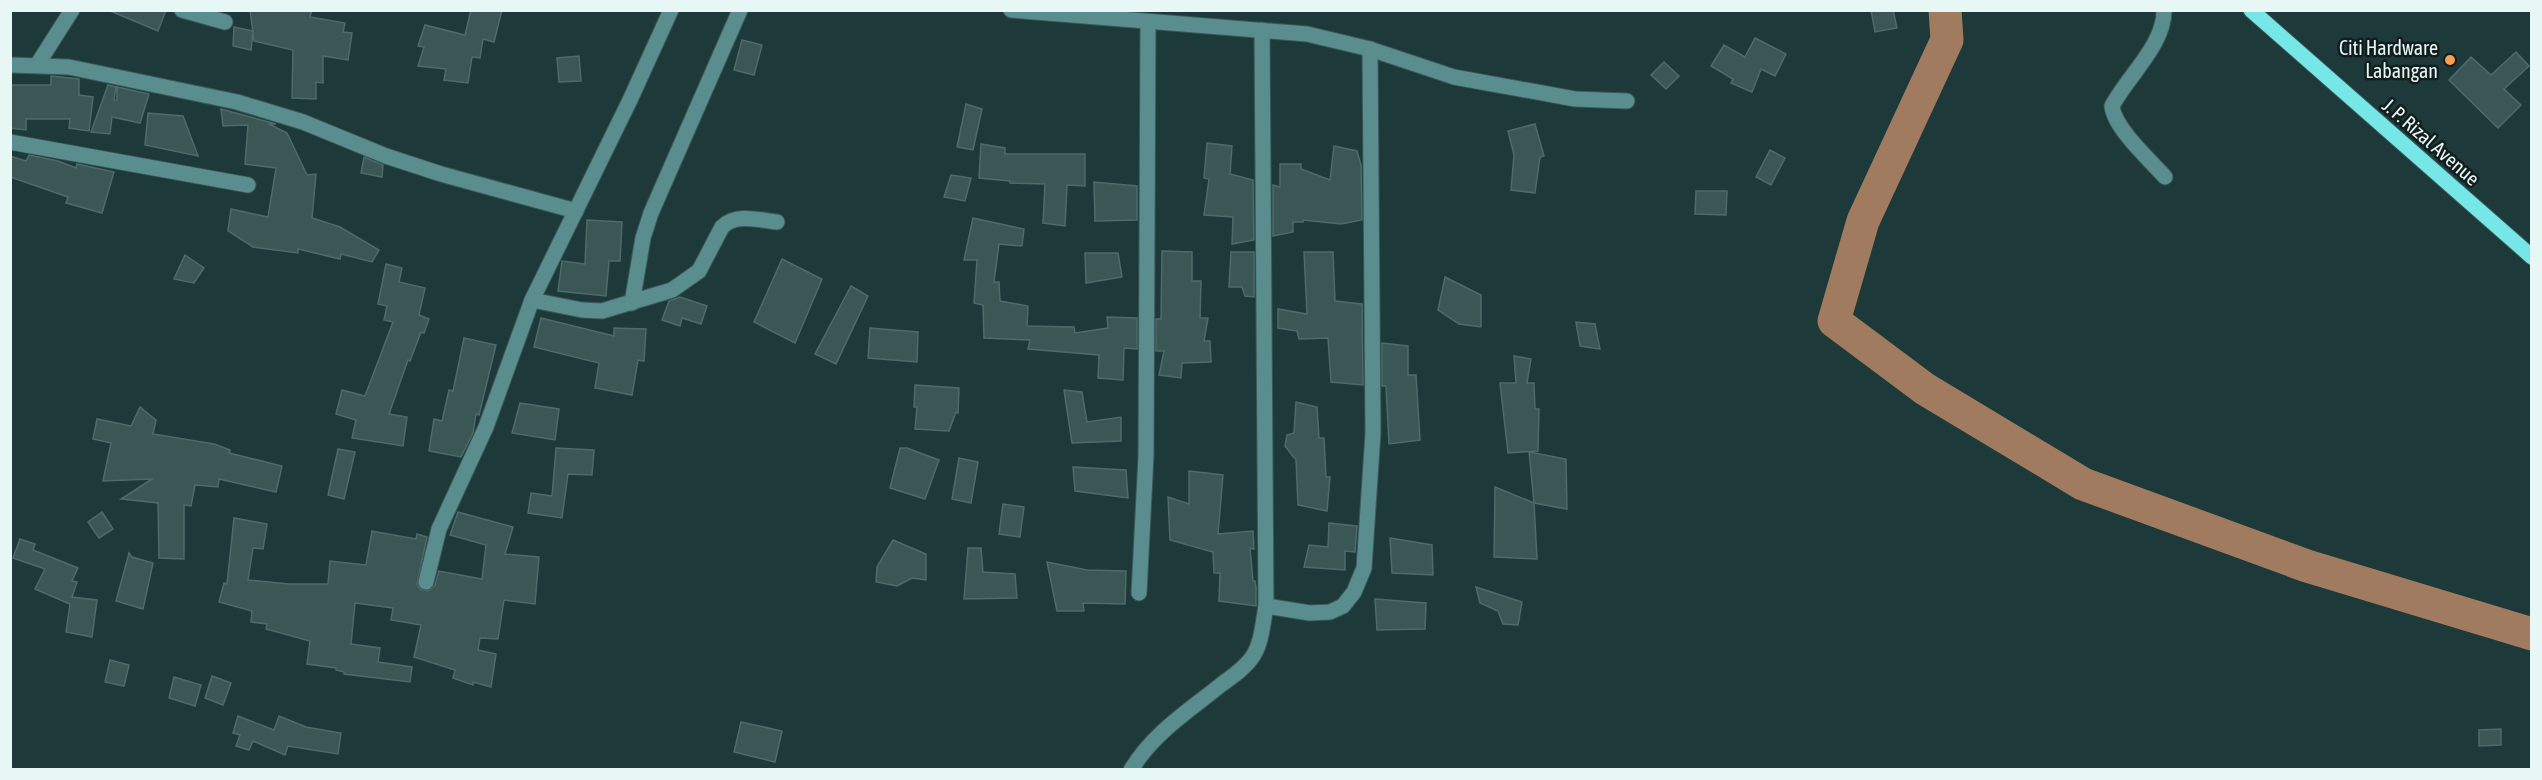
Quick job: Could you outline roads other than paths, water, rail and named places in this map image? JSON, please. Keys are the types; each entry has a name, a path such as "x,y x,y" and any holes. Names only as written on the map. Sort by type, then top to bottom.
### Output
{"main road":[{"name":"J. P. Rizal Avenue","path":"2251,10 2532,257"}],"street":[{"path":"37,65 72,10"},
{"path":"182,10 225,22"},
{"path":"426,582 439,529 486,427 532,300 657,45 671,10"},
{"path":"632,303 643,238 651,213 740,10"},
{"path":"1011,10 1307,34 1370,49 1454,78 1575,99 1627,101"},
{"path":"2164,10 2163,24 2157,37 2112,106 2114,115 2125,131 2165,177"},
{"path":"1139,593 1146,456 1148,22"},
{"path":"1131,770 1140,756 1163,732 1253,656 1258,644 1266,606 1262,30"},
{"path":"1266,606 1310,613 1330,612 1343,606 1354,592 1364,568 1373,433 1370,49"},
{"path":"10,65 69,67 237,102 303,122 386,156 441,174 576,211"},
{"path":"10,142 248,185"},
{"path":"532,300 593,312 632,303 672,290 699,272 722,227 727,222 741,218 777,222"}],"waterway":[{"path":"1945,10 1947,40 1863,221 1834,321 1925,389 2083,484 2307,566 2532,634"}],"place":[{"name":"Citi Hardware Labangan","path":"2450,60"}]}
